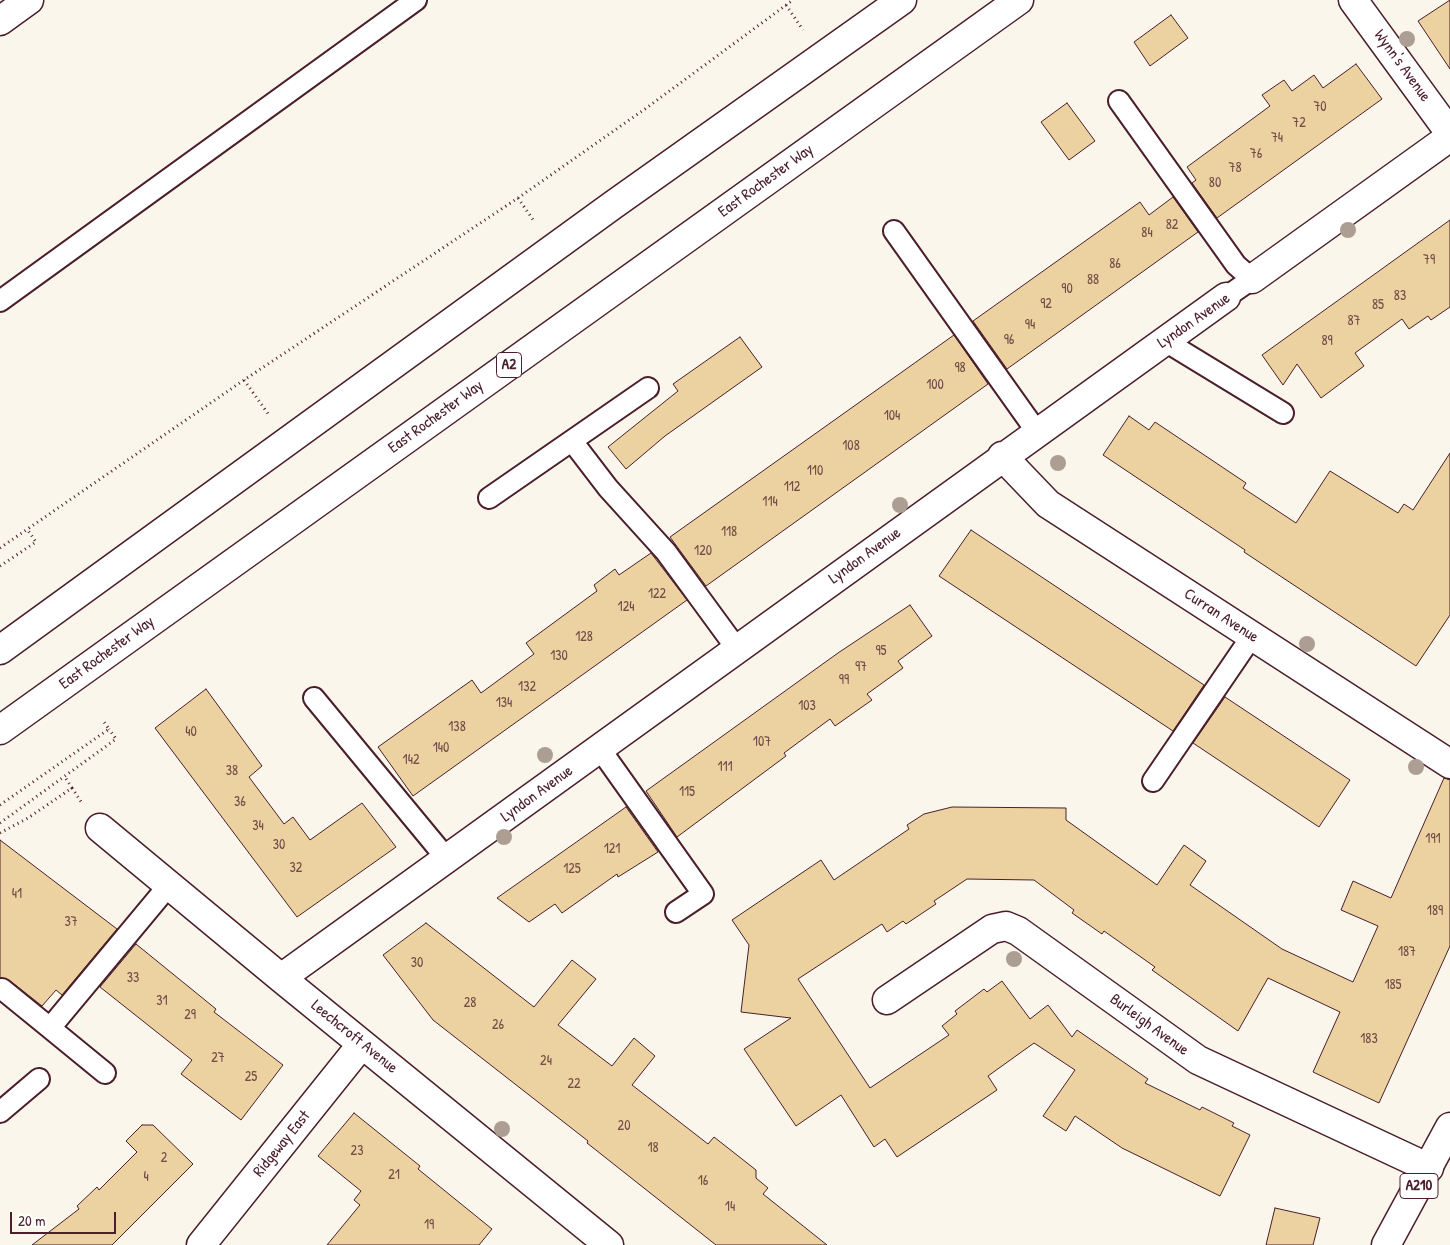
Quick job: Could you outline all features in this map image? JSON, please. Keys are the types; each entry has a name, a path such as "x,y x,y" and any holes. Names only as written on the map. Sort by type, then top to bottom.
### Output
{"main road":[{"path":"0,21 29,0"},
{"path":"0,650 613,206 902,0"},
{"name":"East Rochester Way","path":"0,730 1019,0"},
{"name":"Wynn's Avenue","path":"1353,0 1450,135"},
{"name":"Lyndon Avenue","path":"1252,279 1450,135"},
{"name":"Lyndon Avenue","path":"281,978 1002,456 1226,297"},
{"name":"Curran Avenue","path":"1002,456 1048,504 1450,764"},
{"name":"Leechcroft Avenue","path":"100,828 609,1245"},
{"name":"Burleigh Avenue","path":"887,1000 992,929 1006,926 1018,931 1198,1060 1429,1168"},
{"name":"Ridgeway East","path":"201,1245 362,1044"},
{"name":"A210","path":"1392,1243 1450,1126"}],"lane":[{"path":"0,301 416,0"},
{"path":"1120,101 1236,265 1252,279"},
{"path":"894,231 1037,432"},
{"name":"Lyndon Avenue","path":"1226,297 1252,279"},
{"path":"1165,341 1283,413"},
{"path":"488,498 648,388"},
{"path":"572,441 608,488 666,552 737,649"},
{"path":"1153,781 1252,636"},
{"path":"314,698 447,859"},
{"path":"600,748 703,894 676,912"},
{"path":"50,1028 169,885"},
{"path":"2,989 105,1073"},
{"path":"0,1112 39,1079"}],"path":[{"path":"0,548 244,380 518,198 645,109 793,0"},
{"path":"786,5 795,18"},
{"path":"518,198 527,210"},
{"path":"244,380 259,401"},
{"path":"0,566 36,542 27,529"},
{"path":"0,823 116,739 104,722"},
{"path":"0,805 109,729"},
{"path":"0,833 28,818 72,788 65,777"}],"building":[{"path":"1450,0 1450,69 1418,21"},
{"path":"1171,15 1188,38 1150,66 1134,42"},
{"path":"1356,64 1382,99 1217,218 1192,183 1196,180 1187,167 1270,106 1262,95 1284,80 1292,91 1314,75 1323,88"},
{"path":"1067,103 1095,141 1069,160 1041,122"},
{"path":"1173,197 1198,232 1007,369 973,321 1140,202 1149,215"},
{"path":"1450,220 1450,307 1431,320 1428,316 1409,329 1402,319 1355,353 1364,366 1321,398 1297,364 1283,385 1262,355"},
{"path":"954,335 988,384 706,586 670,537"},
{"path":"740,337 762,367 665,436 626,469 608,447 678,391 673,384"},
{"path":"1129,416 1149,430 1155,422 1246,483 1243,488 1296,523 1330,471 1398,513 1404,504 1413,510 1450,453 1450,615 1416,666 1244,552 1245,550 1103,455"},
{"path":"971,530 1204,685 1173,731 939,576"},
{"path":"651,553 687,600 413,796 378,747 472,680 481,693 534,654 526,643 597,591 594,585 615,569 619,575"},
{"path":"910,605 932,636 898,661 903,668 867,694 872,700 835,726 830,719 784,753 786,756 677,837 646,791 838,653"},
{"path":"206,689 262,766 249,777 284,824 293,817 310,840 362,803 396,847 297,917 155,728"},
{"path":"1225,697 1350,780 1319,827 1193,743"},
{"path":"1444,778 1450,780 1450,946 1379,1103 1313,1072 1340,1012 1268,978 1238,1031 1152,970 1155,967 1104,931 1102,934 1072,913 1074,910 1034,880 967,879 934,901 936,904 906,924 903,921 887,932 882,924 798,979 870,1088 949,1035 942,1026 957,1014 955,1011 984,989 987,992 1002,981 1030,1019 1048,1005 1072,1037 1077,1030 1148,1079 1145,1083 1200,1110 1202,1107 1234,1123 1232,1126 1250,1135 1220,1196 1122,1148 1075,1116 1066,1131 1043,1116 1075,1070 1034,1043 988,1076 997,1090 897,1157 885,1139 874,1147 841,1095 796,1126 744,1049 791,1018 741,1012 749,945 732,920 821,860 834,880 909,829 907,825 924,814 952,807 1066,808 1066,820 1157,885 1184,845 1206,861 1190,885 1282,949 1353,982 1378,926 1341,910 1353,881 1391,898"},
{"path":"626,807 658,852 618,877 617,874 562,913 555,904 529,922 497,898"},
{"path":"0,840 117,929 62,995 56,990 42,1006 9,980 0,978"},
{"path":"426,923 534,1007 572,960 596,979 558,1025 612,1066 634,1038 655,1056 632,1085 708,1144 714,1137 756,1170 756,1178 768,1188 763,1194 827,1245 716,1245 587,1143 588,1141 433,1020 383,955"},
{"path":"136,944 216,1009 214,1012 283,1065 241,1120 181,1074 192,1060 100,987"},
{"path":"354,1113 420,1166 418,1169 492,1229 479,1245 327,1245 360,1205 354,1200 361,1191 318,1156"},
{"path":"142,1125 153,1125 193,1164 112,1245 32,1245 79,1209 77,1206 97,1187 99,1190 137,1152 126,1141"},
{"path":"1275,1208 1320,1218 1313,1245 1266,1245"}]}
